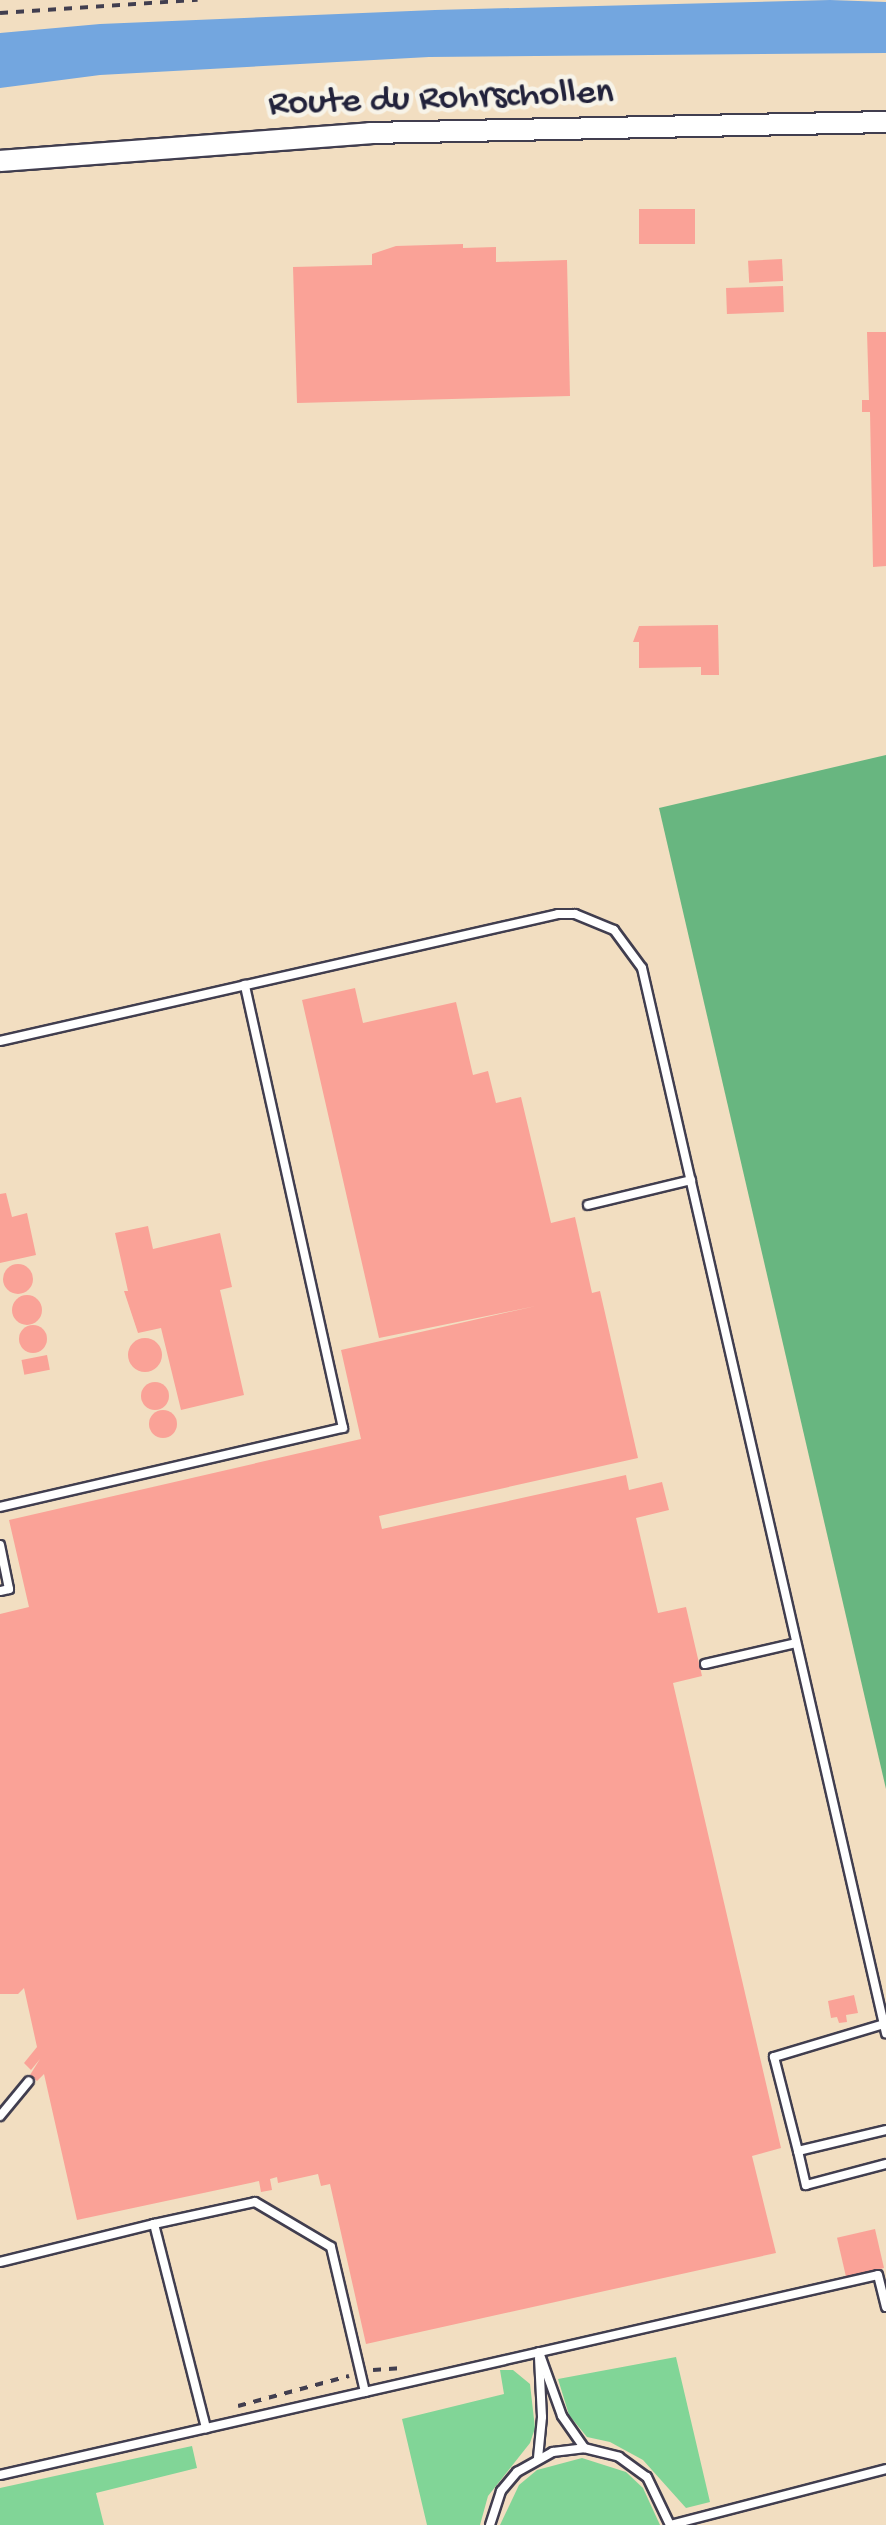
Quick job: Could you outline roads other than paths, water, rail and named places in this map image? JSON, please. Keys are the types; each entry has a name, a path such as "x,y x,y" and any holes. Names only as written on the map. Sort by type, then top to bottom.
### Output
{"street":[{"name":"Route du Rohrschollen","path":"0,161 370,132 886,122"}],"lane":[{"path":"0,1041 558,914 595,920 614,930 642,968 885,2029 774,2057 806,2185 886,2164"},
{"path":"0,1507 343,1428 245,985"},
{"path":"588,1205 690,1180"},
{"path":"0,1545 9,1589 0,1591"},
{"path":"705,1664 796,1643"},
{"path":"0,2116 29,2082"},
{"path":"798,2151 886,2130"},
{"path":"0,2262 255,2202 331,2246 365,2392"},
{"path":"154,2224 206,2428"},
{"path":"0,2474 878,2275 886,2307"},
{"path":"539,2352 562,2416 584,2448"},
{"path":"538,2458 542,2418 539,2352"},
{"path":"490,2525 501,2492 517,2472 538,2458 584,2448 618,2457 647,2477 670,2525 886,2469"}],"water":[{"path":"886,2 886,53 429,57 100,75 0,88 0,33 100,24 435,10"}]}
